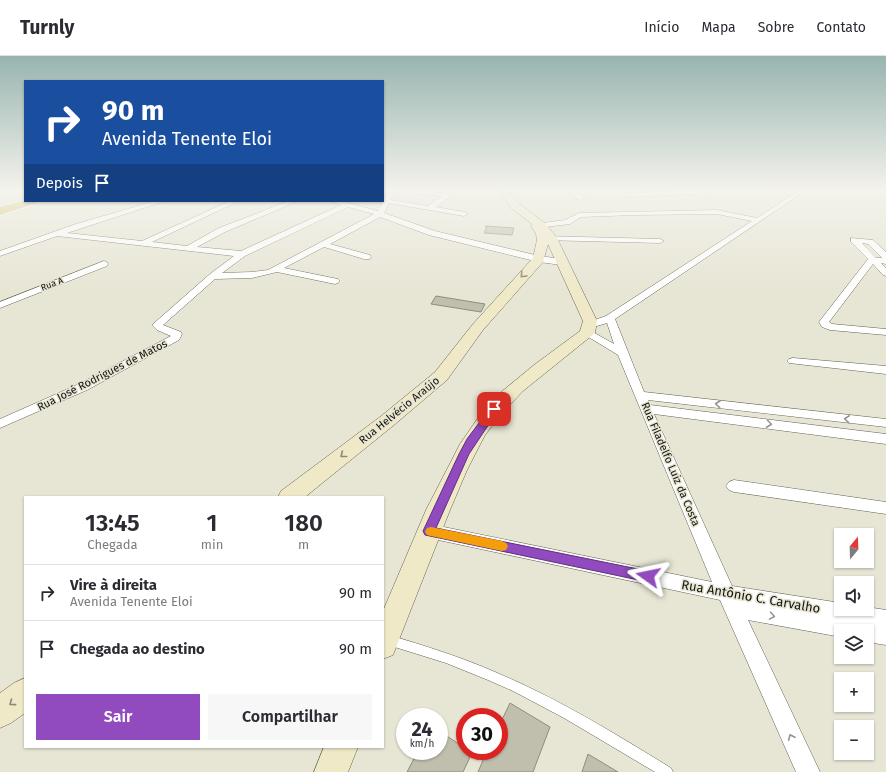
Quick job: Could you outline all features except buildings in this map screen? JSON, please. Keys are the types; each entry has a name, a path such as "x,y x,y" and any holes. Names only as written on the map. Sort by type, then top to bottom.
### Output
{"street":[{"path":"0,254 87,224"},
{"path":"141,244 184,224"},
{"path":"187,249 218,232 237,224"},
{"path":"213,276 242,254 305,224"},
{"path":"213,276 252,276 264,274 360,224"},
{"path":"408,224 432,233 546,243 660,241"},
{"path":"528,224 546,243"},
{"path":"530,224 546,243 589,326 622,353"},
{"path":"546,243 565,224"},
{"path":"384,642 429,531 464,454 494,409 589,326 610,318 750,224"},
{"path":"56,234 242,254"},
{"path":"886,257 870,242 854,240 886,273"},
{"name":"Rua Helvécio Araújo","path":"290,496 397,413 441,376 478,327 546,243"},
{"path":"323,244 367,257"},
{"path":"872,260 886,261"},
{"path":"872,260 824,324 830,327 886,332"},
{"name":"Rua A","path":"0,305 104,264"},
{"path":"276,269 335,281"},
{"name":"Rua José Rodrigues de Matos","path":"0,424 83,387 177,336 177,334 157,326 213,276"},
{"name":"Rua Filadelfo Luiz da Costa","path":"610,318 622,353 730,601 808,772"},
{"path":"793,361 886,370"},
{"path":"641,395 886,423"},
{"path":"647,409 886,439"},
{"path":"734,486 886,508"},
{"name":"Rua Antônio C. Carvalho","path":"429,531 834,626"},
{"name":"Rua Antônio C. Carvalho","path":"730,601 886,619"},
{"path":"874,634 886,636"},
{"path":"0,712 24,695"},
{"path":"330,772 341,748"}],"lane":[{"path":"384,642 465,665 512,685 599,730 667,772"}],"slow traffic":[{"path":"431,532 502,546"}],"route":[{"path":"494,409 464,454 429,531 648,576"}]}
